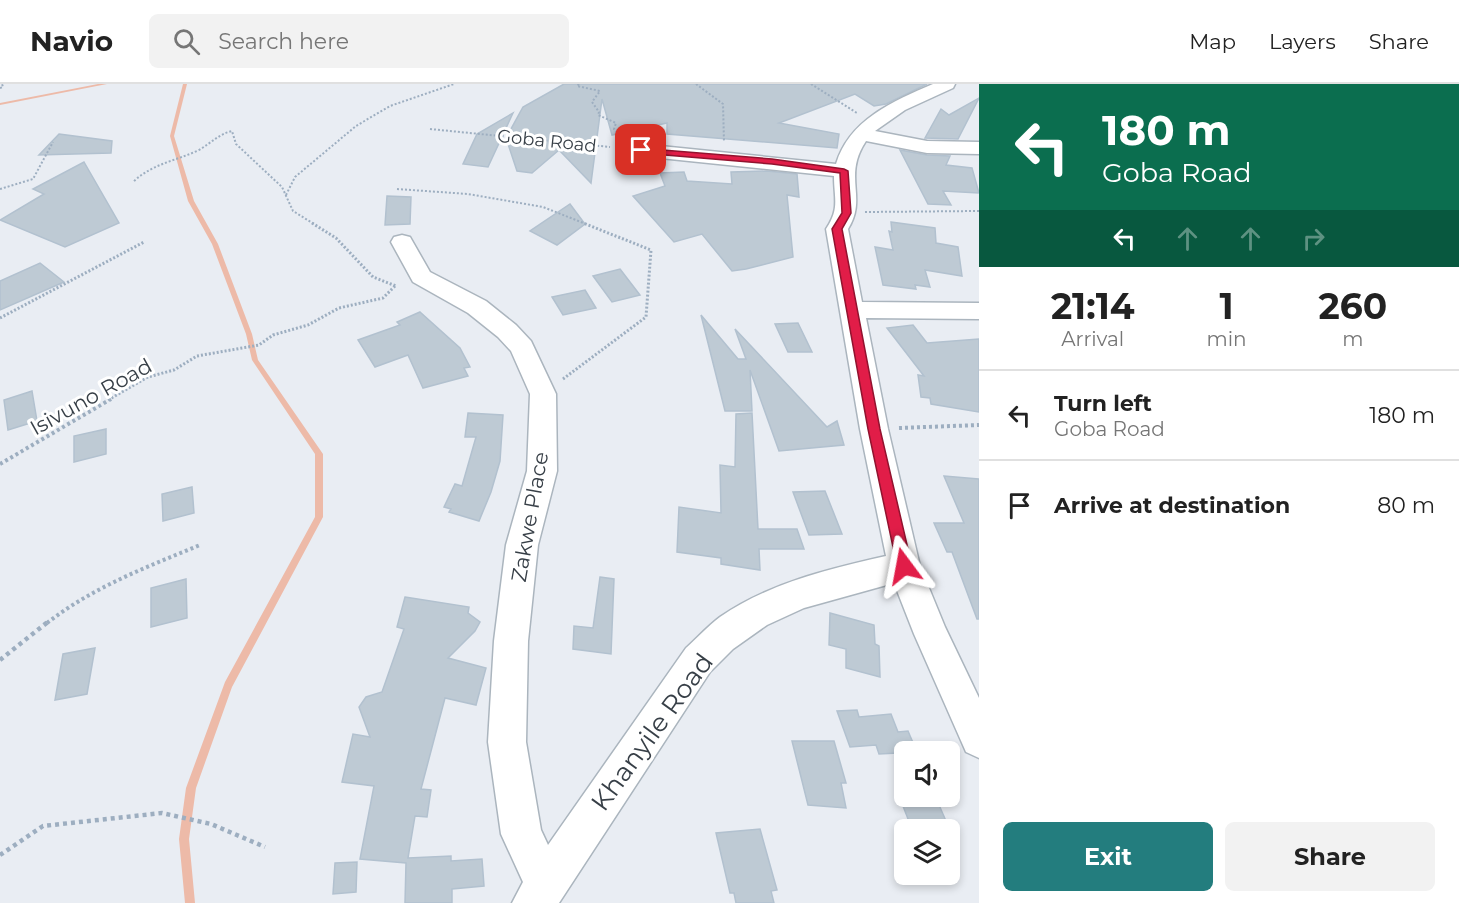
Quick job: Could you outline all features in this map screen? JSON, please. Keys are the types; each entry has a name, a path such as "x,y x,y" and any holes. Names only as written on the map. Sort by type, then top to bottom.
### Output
{"street":[{"path":"947,84 909,101 867,128 848,158 844,171 846,213 837,229 874,429 904,566 931,634 979,739"},
{"path":"867,128 927,147 979,148"},
{"path":"632,149 844,171"},
{"name":"Zakwe Place","path":"402,242 421,277 477,307 499,322 522,347 543,394 542,471 522,545 511,641 507,742 521,834 540,894"},
{"path":"853,310 979,311"},
{"name":"Khanyile Road","path":"540,894 698,660 734,627 762,610 825,585 904,566"}],"path":[{"path":"0,88 3,87 2,84"},
{"path":"286,196 294,177 356,126 390,106 454,84"},
{"path":"579,84 577,86 600,91 592,102 600,112 598,115 616,123 614,130 632,149"},
{"path":"696,84 723,104 725,158"},
{"path":"811,84 867,128"},
{"name":"Goba Road","path":"430,129 632,149"},
{"path":"134,181 144,172 171,159 198,150 223,133 232,131 236,144 282,187 293,211 336,238 373,277 395,286 436,286"},
{"path":"0,189 33,179 53,142"},
{"path":"397,189 468,194 543,207 651,250 646,317 543,394"},
{"path":"846,213 979,211"},
{"path":"0,318 144,242"},
{"name":"Isivuno Road","path":"0,464 148,377 174,370 197,356 237,347 259,345 273,335 308,325 339,308 383,298 395,286"},
{"path":"874,429 979,425"},
{"path":"0,660 60,613 121,578 200,545"},
{"path":"0,855 43,826 162,813 211,824 265,847"}],"building":[{"path":"564,84 927,84 886,104 874,106 855,94 779,123 839,134 837,148 667,134 667,123 612,135 602,99 591,183 559,150 532,173 517,171 506,138 523,107"},
{"path":"979,98 958,139 925,138 941,109 949,115"},
{"path":"513,113 488,167 463,164 477,134"},
{"path":"59,134 112,141 111,153 39,155"},
{"path":"900,150 950,156 946,165 972,168 979,193 943,191 951,205 928,204"},
{"path":"84,162 119,223 65,247 0,220 44,194 33,189"},
{"path":"767,171 797,174 799,197 787,195 793,257 746,269 732,271 702,234 674,242 633,196 665,186 660,173 684,172 687,181 732,184 731,172"},
{"path":"387,196 411,197 410,224 385,225"},
{"path":"570,204 585,224 557,245 530,231"},
{"path":"891,222 935,228 936,243 958,247 962,276 925,270 930,287 915,285 916,289 883,285 875,247 893,250 889,231 892,232"},
{"path":"40,263 64,282 0,310 0,281"},
{"path":"620,269 640,295 612,302 593,276"},
{"path":"585,290 596,308 563,315 552,297"},
{"path":"420,312 460,348 470,367 464,368 468,376 423,388 408,355 375,367 358,340 400,325 397,322"},
{"path":"701,315 738,359 746,359 735,329 827,427 837,421 844,445 779,451 750,370 752,411 725,411"},
{"path":"798,323 812,352 788,352 775,324"},
{"path":"913,325 927,343 979,339 979,412 931,404 930,398 921,397 918,375 924,376 887,328"},
{"path":"32,391 37,421 8,430 4,400"},
{"path":"468,413 503,415 500,461 479,521 449,512 451,509 444,507 455,484 462,486 476,437 465,437"},
{"path":"752,413 758,529 797,529 804,549 759,549 760,570 721,564 721,558 677,552 679,507 721,513 720,465 735,467 736,414"},
{"path":"106,429 106,454 74,462 74,436"},
{"path":"944,476 979,479 979,619 977,619 952,552 947,552 934,523 964,523"},
{"path":"192,487 194,513 163,521 162,494"},
{"path":"825,491 842,534 809,535 793,492"},
{"path":"600,577 614,579 611,654 573,649 574,626 593,628"},
{"path":"186,579 187,618 151,627 151,588"},
{"path":"405,597 469,607 468,613 480,622 475,631 448,658 486,668 476,705 445,698 421,789 431,790 427,817 415,816 408,858 451,856 451,861 482,859 484,886 452,889 452,903 405,903 406,863 360,859 374,786 342,782 353,734 370,737 359,707 366,697 382,692 404,629 397,627"},
{"path":"830,613 874,625 875,644 879,646 880,677 846,668 846,649 829,645"},
{"path":"95,648 87,694 55,700 63,654"},
{"path":"857,710 859,717 891,714 898,732 908,731 912,741 894,741 894,753 879,754 876,745 850,747 837,711"},
{"path":"792,741 834,741 846,783 841,783 846,808 808,805"},
{"path":"903,807 940,807 945,819 908,819"},
{"path":"760,829 777,890 771,891 774,903 736,903 734,893 730,893 716,833"},
{"path":"357,862 356,892 333,894 335,863"}],"waterway":[{"path":"0,104 105,84"},
{"path":"185,84 172,136 191,201 215,244 249,334 255,360 319,454 319,517 228,685 191,788 184,839 190,903"}],"route":[{"path":"641,150 844,171 846,213 837,229 874,429 904,566"}]}
